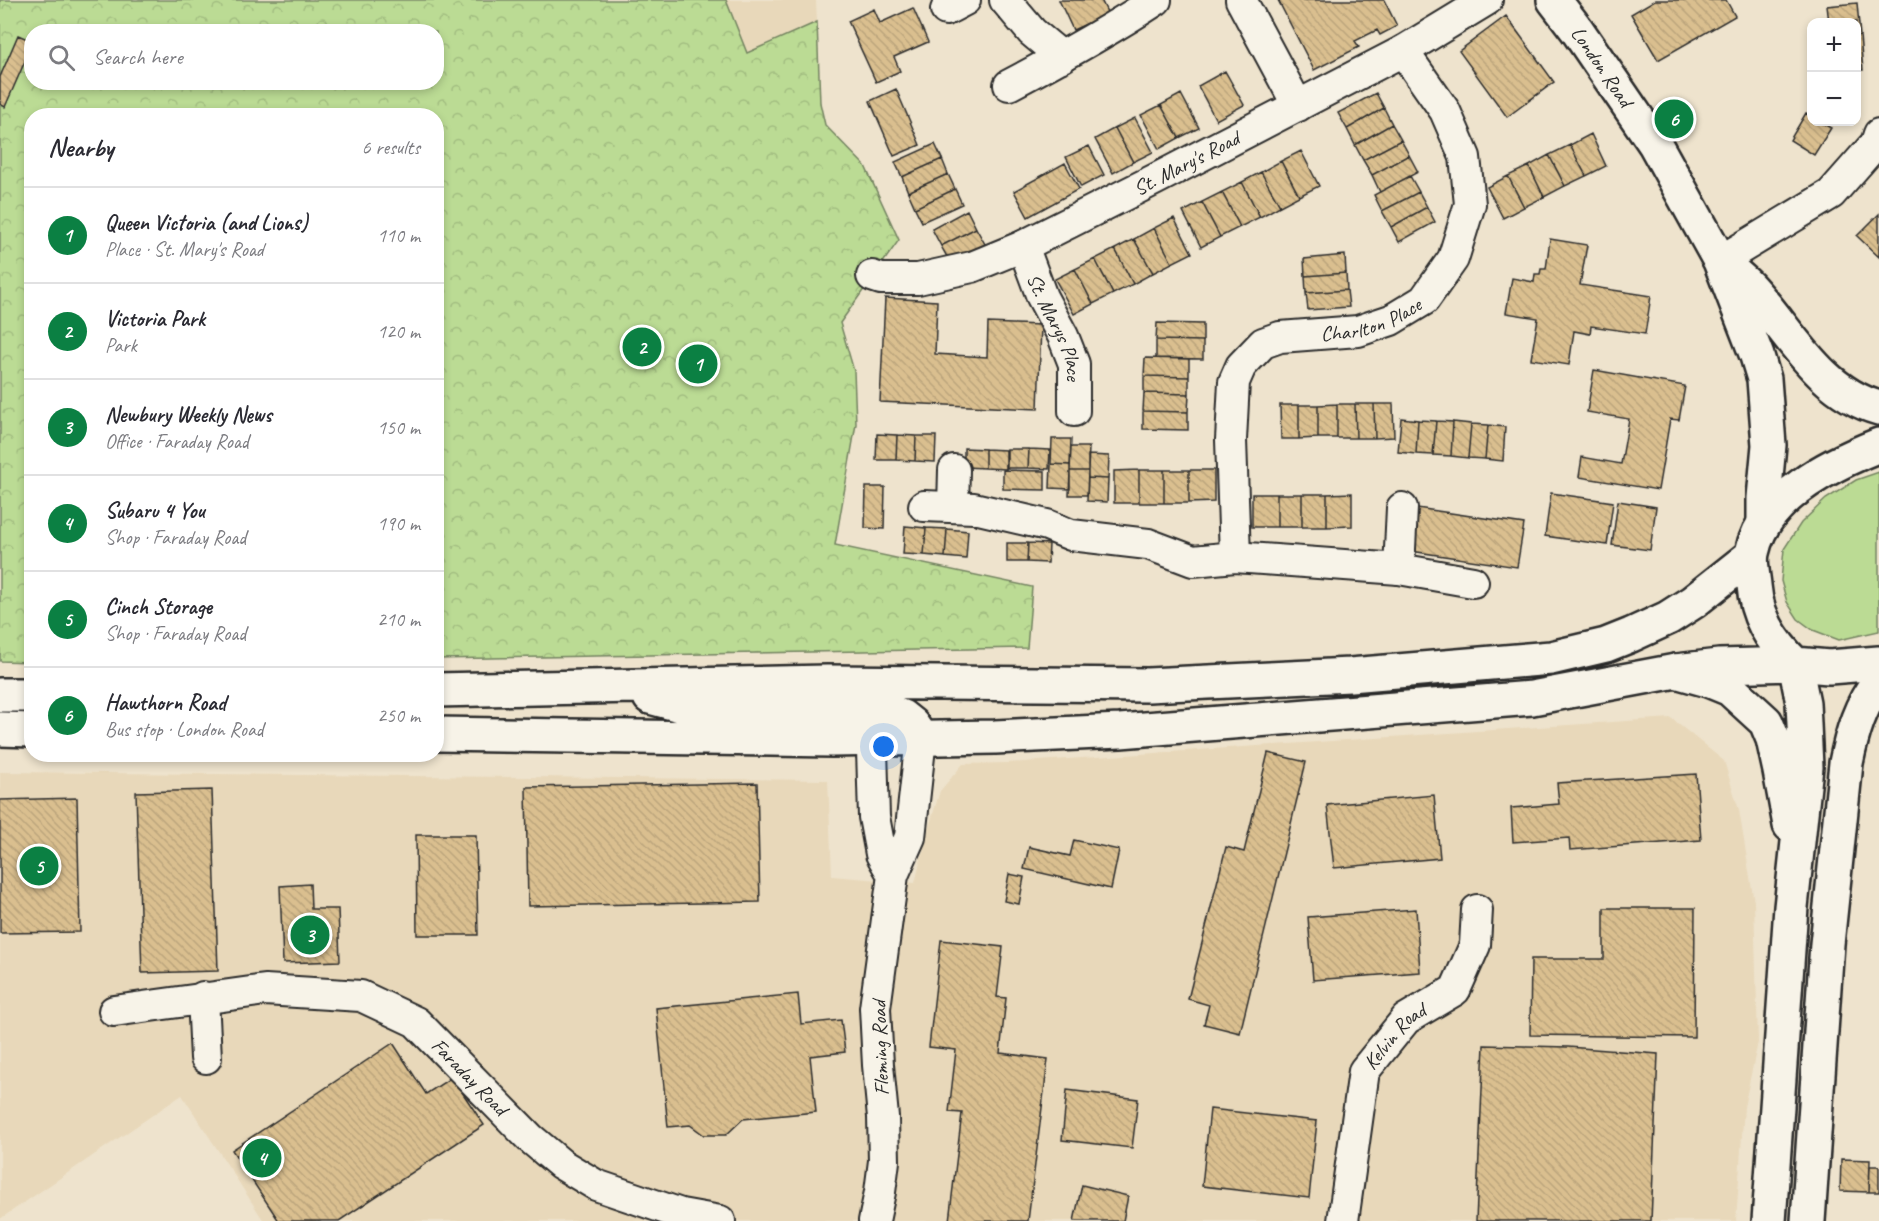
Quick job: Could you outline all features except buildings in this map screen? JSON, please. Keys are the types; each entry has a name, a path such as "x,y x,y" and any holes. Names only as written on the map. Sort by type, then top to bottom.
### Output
{"main road":[{"name":"London Road","path":"1554,0 1655,144 1720,261 1764,379 1769,445 1764,521"},
{"name":"London Road","path":"1720,261 1752,290 1834,385 1849,396 1879,408"},
{"path":"1769,1221 1796,856 1806,767 1803,703 1795,664 1780,650 1759,609 1754,592 1751,556 1764,521 1787,498 1825,470 1879,445"},
{"path":"444,690 614,686 871,710 1158,685 1350,675 1551,658 1606,645 1668,618 1693,602 1751,556"},
{"path":"871,710 921,738 1120,731 1505,701 1676,671 1719,666 1795,664 1829,666 1879,663"},
{"path":"1676,671 1730,688 1766,722 1773,739 1796,856"},
{"path":"1808,1221 1827,944 1846,763 1851,738 1865,701 1879,681"},
{"path":"0,695 24,695"},
{"path":"444,734 832,740 871,710"},
{"path":"0,729 24,730"}],"street":[{"path":"1005,0 1032,32 1062,57"},
{"path":"1010,85 1125,21 1156,0"},
{"path":"1241,0 1298,106"},
{"name":"St. Mary's Road","path":"872,276 881,279 918,279 972,267 1023,246 1403,51 1487,0"},
{"name":"Charlton Place","path":"1235,557 1232,440 1234,382 1241,366 1263,343 1280,337 1358,331 1391,320 1424,300 1454,259 1470,204 1465,157 1445,111 1403,51"},
{"path":"1720,261 1831,194 1876,143 1879,134"},
{"name":"St. Marys Place","path":"1023,246 1042,297 1063,336 1074,364 1074,411"},
{"path":"953,507 954,470"},
{"path":"924,506 974,508 1047,525 1071,536 1148,543 1193,561 1235,557 1399,569 1473,582"},
{"path":"1399,569 1402,508"},
{"path":"871,710 874,817 882,854 893,875"},
{"name":"Fleming Road","path":"874,1221 884,1161 875,1008 893,875 910,837 921,738"},
{"name":"Kelvin Road","path":"1343,1221 1364,1071 1407,1019 1455,990 1475,945 1477,910"},
{"name":"Faraday Road","path":"114,1011 265,990 361,996 416,1022 530,1138 561,1164 596,1185 681,1214 720,1221"},
{"path":"202,997 206,1059"}],"shaded area":[{"path":"726,0 816,0 817,22 747,54"},
{"path":"1671,718 1724,761 1739,810 1754,902 1758,1042 1744,1107 1736,1221 264,1221 182,1095 0,1219 0,772 828,780 832,876 915,883 940,791 963,764 1008,763"}],"green space":[{"path":"0,0 726,0 747,53 817,22 820,103 825,125 865,166 899,240 840,323 854,371 856,424 835,545 1032,587 1027,648 444,659 444,108 24,108 24,662 0,661"},
{"path":"1879,472 1879,631 1839,640 1813,630 1798,619 1787,602 1781,581 1784,549 1801,523 1826,499 1856,480"}],"place":[{"name":"Hawthorn Road","path":"1674,119"},
{"name":"Victoria Park","path":"642,347"},
{"name":"Queen Victoria (and Lions)","path":"698,364"},
{"name":"Cinch Storage","path":"39,866"},
{"name":"Newbury Weekly News","path":"310,935"},
{"name":"Subaru 4 You","path":"262,1158"}]}
